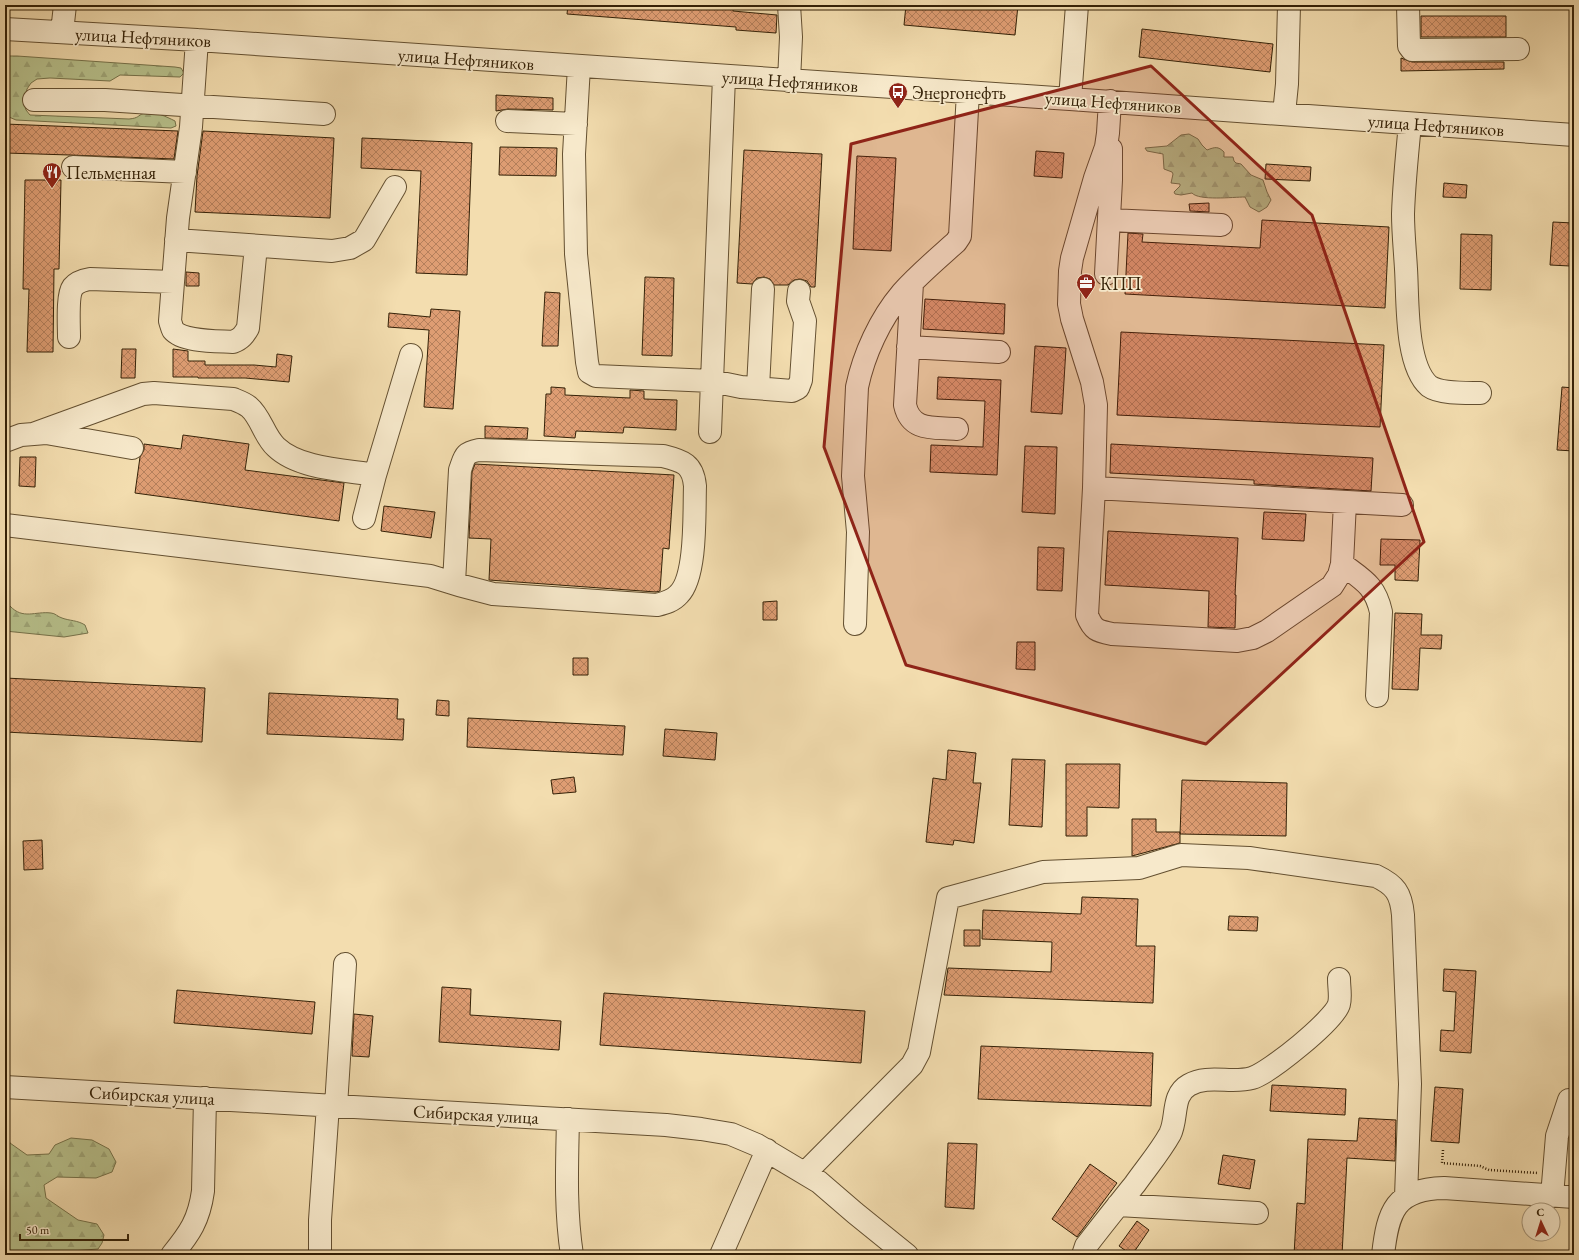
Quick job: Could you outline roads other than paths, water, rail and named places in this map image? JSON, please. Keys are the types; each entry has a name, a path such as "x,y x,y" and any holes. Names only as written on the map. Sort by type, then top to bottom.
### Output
{"street":[{"path":"62,32 65,5"},
{"path":"789,5 791,37 789,81"},
{"path":"1070,99 1077,5"},
{"path":"1284,114 1287,84 1289,5"},
{"path":"1408,5 1409,46 1412,50 1518,49"},
{"name":"улица Нефтяников","path":"5,29 197,40 724,77 968,92 1574,136"},
{"path":"197,40 193,105 176,240 170,321 173,330 180,335 189,338 233,342 240,340 248,328 256,246"},
{"path":"579,66 574,172 576,254 589,372 596,376 712,381 742,387 792,391 798,388 802,380 805,321 798,300 799,292"},
{"path":"710,432 724,77"},
{"path":"855,624 858,532 853,476 857,387 866,355 875,335 896,301 912,283 956,242 960,236 968,92"},
{"path":"34,100 106,100 324,114"},
{"path":"1110,102 1106,147 1076,243 1070,271 1069,304 1072,319 1092,382 1096,405 1094,488 1087,615 1091,625 1099,631 1112,634 1238,641 1253,638 1267,631 1332,586 1339,575 1342,564 1345,502"},
{"path":"507,121 576,124"},
{"path":"1410,124 1403,217 1412,348 1417,367 1422,378 1430,386 1440,391 1480,393"},
{"path":"1106,274 1111,164 1111,149 1108,132"},
{"path":"73,167 185,172"},
{"path":"176,240 332,251 350,248 364,240 395,187"},
{"path":"1109,220 1221,225"},
{"path":"69,336 70,296 73,287 79,282 90,279 173,282"},
{"path":"912,283 908,348 907,414 912,420 921,426 957,430"},
{"path":"758,388 763,289"},
{"path":"908,348 999,352"},
{"path":"364,518 375,475 411,355"},
{"path":"33,434 143,394 154,393 233,399 250,407 270,440 284,453 299,461 312,465 375,475"},
{"path":"5,441 21,435 46,433 132,448"},
{"path":"5,525 430,576 454,583 493,594 657,605 668,602 680,594 690,572 693,553 694,476 688,465 680,460 663,456 479,450 469,452 464,458 460,470 454,583"},
{"path":"1094,488 1402,505"},
{"path":"1342,564 1372,588 1378,600 1381,612 1377,696"},
{"path":"805,1173 912,1065 916,1058 919,1052 948,898 1043,872 1139,868 1181,855 1224,856 1249,858 1376,876 1393,886 1400,896 1403,915 1410,1063 1406,1197"},
{"path":"320,1255 320,1220 346,964"},
{"path":"1083,1255 1086,1246 1158,1153 1171,1132 1176,1102 1181,1091 1190,1084 1203,1080 1237,1081 1252,1078 1265,1072 1322,1027 1333,1015 1339,1004 1340,979"},
{"name":"Сибирская улица","path":"5,1087 701,1128 730,1134 767,1150 805,1173 819,1182 907,1255"},
{"path":"172,1255 194,1225 201,1204 203,1191 205,1098"},
{"path":"1552,1196 1559,1127 1569,1100 1574,1100"},
{"path":"568,1119 567,1196 569,1235 572,1255"},
{"path":"721,1255 767,1150"},
{"path":"1383,1255 1386,1231 1394,1208 1406,1197 1415,1192 1426,1189 1444,1188 1574,1198"},
{"path":"1118,1204 1257,1213"}],"place":[{"name":"Энергонефть","path":"898,109"},
{"name":"Пельменная","path":"52,189"},
{"name":"КПП","path":"1086,300"}]}
